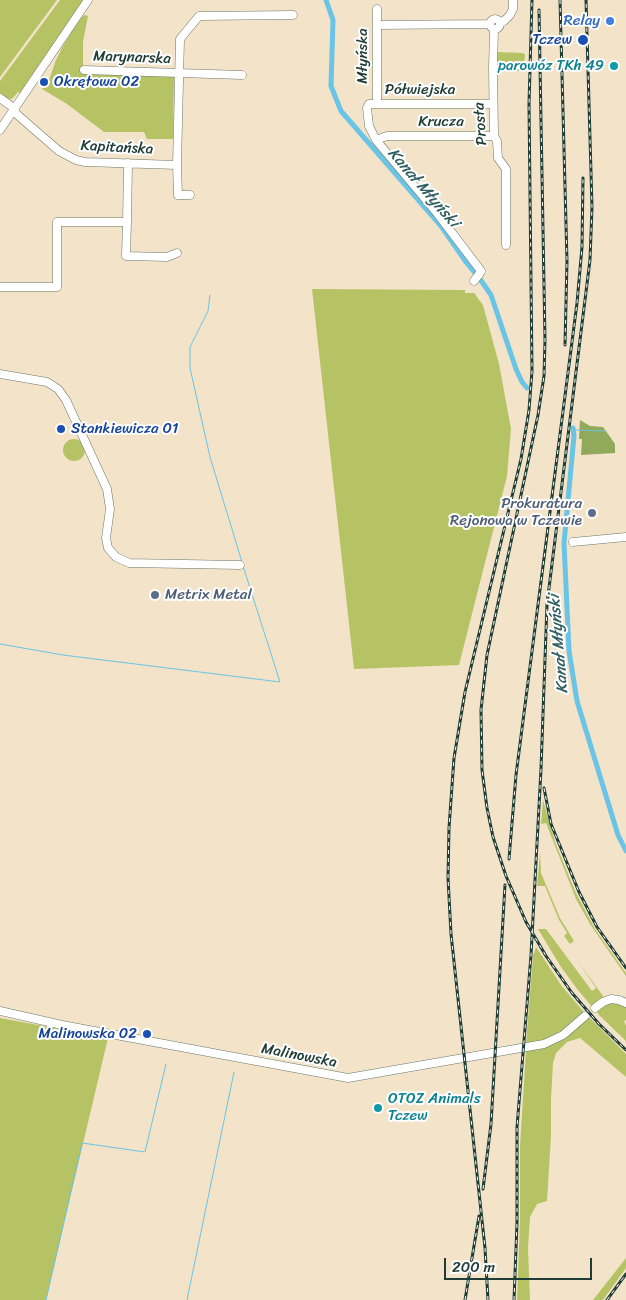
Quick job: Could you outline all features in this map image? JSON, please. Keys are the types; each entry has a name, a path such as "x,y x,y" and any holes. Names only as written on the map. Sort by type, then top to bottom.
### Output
{"street":[{"path":"0,130 88,0"},
{"path":"377,25 495,25 504,21 510,15 514,0"},
{"name":"Młyńska","path":"377,9 377,104"},
{"name":"Marynarska","path":"178,73 180,40 200,16 293,15"},
{"name":"Prosta","path":"495,25 494,136 497,141 498,158 506,169 506,245"},
{"name":"Marynarska","path":"84,70 242,75"},
{"path":"178,73 178,195 190,195"},
{"name":"Kapitańska","path":"0,98 59,151 71,158 85,162 177,165"},
{"path":"377,104 369,104 367,108 370,126 376,140 437,213 480,272 474,281"},
{"name":"Półwiejska","path":"377,104 493,104"},
{"name":"Krucza","path":"376,140 387,136 494,136"},
{"path":"128,164 126,256 167,257 177,253"},
{"path":"0,286 57,287 57,222 127,222"},
{"path":"0,374 47,382 58,389 66,400 107,489 110,509 106,538 108,548 116,557 126,562 135,563 240,565"},
{"path":"573,542 626,537"},
{"path":"595,1008 611,999 626,1003"},
{"name":"Malinowska","path":"0,1011 62,1025 348,1078 538,1046 563,1035 585,1016"}],"green space":[{"path":"0,0 57,0 0,77"},
{"path":"60,0 84,0 20,93 18,92 12,99 6,98 0,93 0,81"},
{"path":"85,15 88,16 83,42 83,72 174,76 173,139 147,139 144,132 104,132 67,104 42,89 49,80 63,46 80,18"},
{"path":"497,52 525,54 524,71 497,71"},
{"path":"312,289 465,290 465,293 474,293 483,305 499,364 511,429 507,476 459,665 354,669"},
{"path":"580,420 590,426 603,427 615,444 615,453 581,455 582,439 579,439"},
{"path":"74,439 82,442 85,450 82,458 74,461 66,458 63,450 66,442"},
{"path":"543,800 555,842 575,891 595,929 626,973 626,976 590,924 576,899 546,823 541,824"},
{"path":"540,853 541,873 560,918 574,941 570,944 564,936 567,933 559,920 545,886 537,886"},
{"path":"538,929 546,929 592,991 596,988 577,960 603,996 593,1006 616,1002 626,1007 626,1020 624,1021 626,1041 600,1016 577,989"},
{"path":"536,947 561,985 583,1011 626,1054 626,1077 580,1038 567,1042 556,1053 553,1063 547,1201 537,1204 530,1217 528,1248 530,1300 517,1300 520,1145 526,1051 568,1035 587,1019 551,1038 526,1044 533,956"},
{"path":"0,1018 108,1038 46,1300 0,1300"},
{"path":"626,1258 626,1268 603,1300 593,1300"}],"waterway":[{"name":"Kanał Młyński","path":"326,0 333,20 331,86 341,111 441,226 491,295 516,369 527,388"},
{"path":"210,295 208,311 190,347 190,368 210,457 242,562"},
{"name":"Kanał Młyński","path":"573,428 574,436 564,543 569,651 577,701 618,835 626,851"},
{"path":"574,430 605,431"},
{"path":"0,644 63,655 280,682 243,566"},
{"path":"46,1300 82,1143 145,1152 166,1064"},
{"path":"187,1300 234,1072"}],"railway":[{"path":"488,1300 485,1248 451,934 448,878 449,828 454,758 465,692 521,459 529,410 532,371 529,104 532,0"},
{"path":"560,0 567,261 565,345"},
{"path":"514,1300 517,1223 517,1127 531,955 541,769 547,604 590,260 592,207 586,0"},
{"path":"539,10 544,376 538,415 487,655 481,710 482,770 493,837 506,876 526,922 546,956 572,993 599,1024 626,1050"},
{"path":"509,859 516,775 577,303 582,247 583,178"},
{"path":"544,788 551,824 579,892 597,927 626,968"},
{"path":"483,1189 491,1124 505,885"},
{"path":"465,1300 479,1216"},
{"path":"607,1300 626,1274"}],"place":[{"name":"Relay","path":"610,21"},
{"name":"Tczew","path":"583,40"},
{"name":"parowóz TKh 49","path":"614,66"},
{"name":"Okrętowa 02","path":"44,82"},
{"name":"Stankiewicza 01","path":"61,429"},
{"name":"Prokuratura Rejonowa w Tczewie","path":"592,513"},
{"name":"Metrix Metal","path":"155,595"},
{"name":"Malinowska 02","path":"147,1034"},
{"name":"OTOZ Animals Tczew","path":"378,1108"}]}
